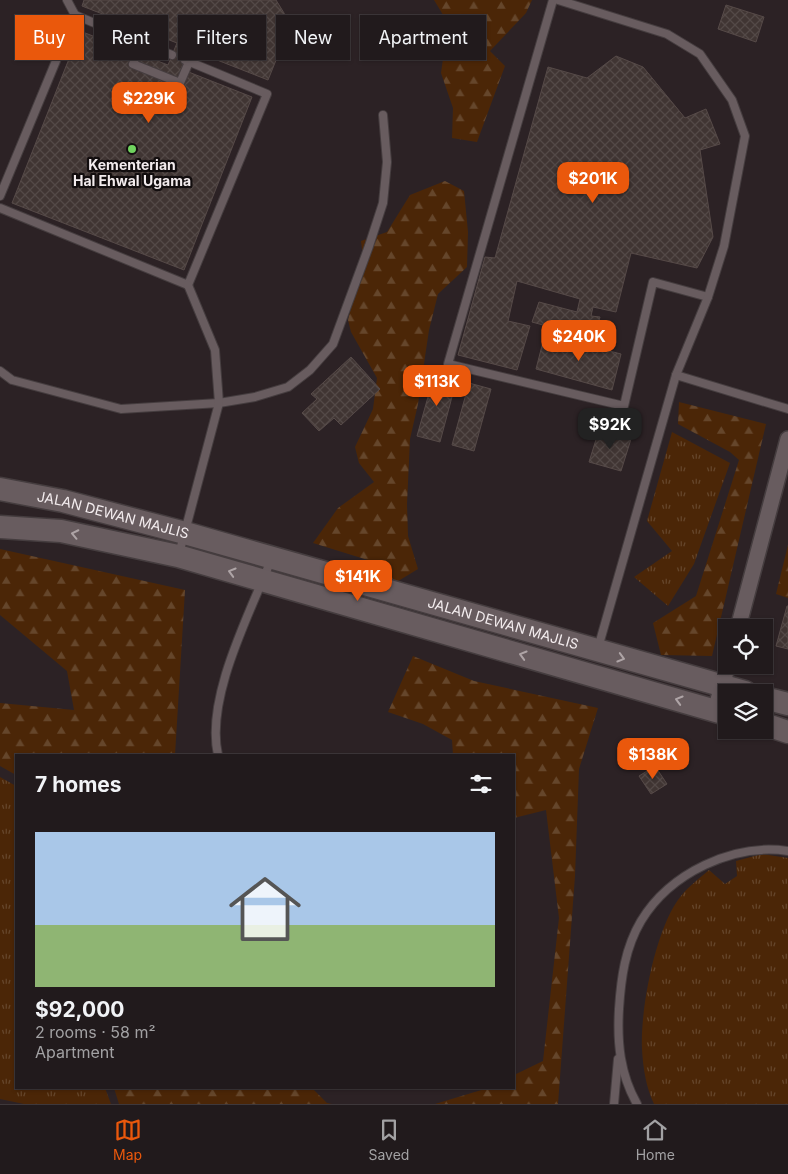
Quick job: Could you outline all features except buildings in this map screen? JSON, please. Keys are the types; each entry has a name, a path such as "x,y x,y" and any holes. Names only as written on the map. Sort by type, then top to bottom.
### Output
{"street":[{"path":"740,619 788,439"},
{"name":"JALAN DEWAN MAJLIS","path":"0,488 63,501 185,533 718,686"},
{"name":"JALAN DEWAN MAJLIS","path":"0,527 61,531 178,556 718,711"},
{"path":"773,700 788,704"},
{"path":"773,727 788,732"}],"lane":[{"path":"67,0 75,15"},
{"path":"553,0 448,364 624,406 653,282 708,296"},
{"path":"558,0 667,34 700,54 732,100 745,136 724,246 708,296 676,375 597,652"},
{"path":"168,53 172,55"},
{"path":"0,196 56,60"},
{"path":"135,60 133,64 180,83 187,61 267,94 188,285 215,350 219,403 178,556"},
{"path":"0,370 12,380 121,409 219,403 255,397 288,387 310,370 333,344 383,203 387,162 383,115"},
{"path":"0,208 188,285"},
{"path":"676,375 788,409"},
{"path":"218,754 217,711 224,678 272,558"},
{"path":"614,1104 621,977 629,946 642,920 656,902 682,879 719,859 746,851 788,851"},
{"path":"618,1050 625,1078 637,1104"}],"green space":[{"path":"434,0 532,0 526,13 490,51 505,66 477,142 452,138 453,108 441,73 443,60 486,60 486,15 443,15"},
{"path":"445,181 464,191 468,232 467,267 438,294 429,330 418,404 410,439 407,504 408,536 418,569 395,583 371,561 313,543 338,508 374,482 359,463 355,447 373,409 377,378 351,332 348,320 363,258 361,241 387,232 410,195"},
{"path":"679,402 766,424 721,619 718,619 718,630 712,656 661,655 653,623 696,596 739,460 730,452 678,424"},
{"path":"672,432 730,463 694,564 668,606 634,577 672,551 647,521"},
{"path":"788,545 788,598 776,594"},
{"path":"0,549 185,590 175,754 15,754 15,774 0,766 0,703 74,710 67,671 0,615"},
{"path":"413,656 474,681 598,708 579,769 575,876 558,1104 435,1104 485,1089 515,1089 515,1075 543,1061 559,918 546,810 515,818 515,754 453,754 452,740 423,724 388,712"},
{"path":"0,777 15,785 15,1089 105,1089 111,1104 24,1104 0,1099"},
{"path":"762,854 788,858 788,1104 654,1104 644,1070 642,1032 651,969 664,927 681,896 709,870 725,884 737,876 736,861"},
{"path":"114,1089 313,1089 327,1103 332,1104 119,1104"}],"place":[{"name":"Kementerian Hal Ehwal Ugama","path":"132,149"}]}
